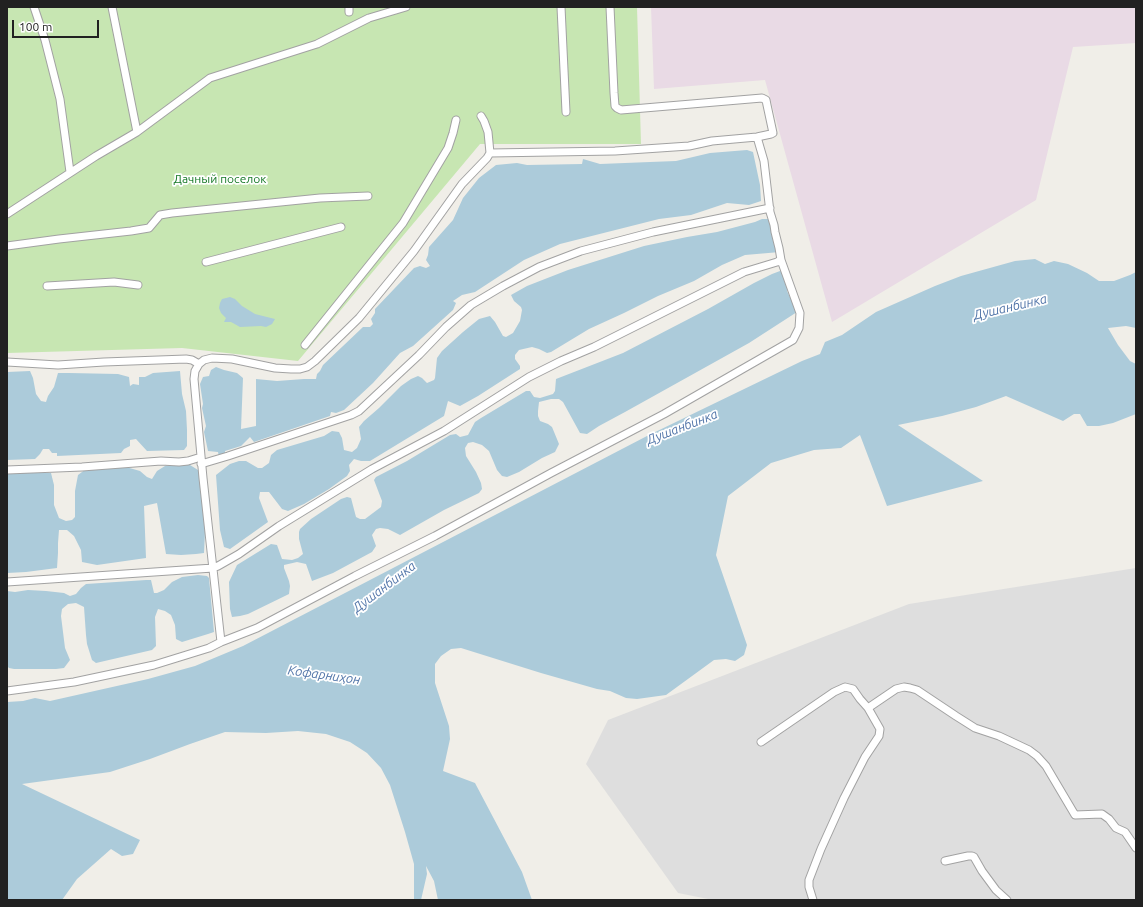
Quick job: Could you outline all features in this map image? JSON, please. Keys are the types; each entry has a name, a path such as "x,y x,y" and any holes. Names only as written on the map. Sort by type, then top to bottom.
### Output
{"street":[{"path":"34,7 45,40 60,99 70,172"},
{"path":"112,7 137,132"},
{"path":"7,214 70,172 137,132 210,78 317,44 369,18 406,7"},
{"path":"561,7 566,112"},
{"path":"490,153 615,151 689,146 712,140 757,137 773,133 766,100 762,98 621,110 617,108 615,106 614,93 610,7"},
{"path":"221,642 201,460 194,379 195,371 199,364 204,360 212,358 232,359 275,368 300,369 307,367 332,346 359,318 414,251 462,184 487,158 490,153 488,132 481,116"},
{"path":"305,345 403,223 448,148 456,120"},
{"path":"7,691 74,682 154,665 209,648 257,628 664,414 793,340 799,328 800,313 781,260 770,208 764,161 757,137"},
{"path":"7,246 149,228 160,215 172,213 320,198 368,196"},
{"path":"7,470 82,467 161,461 183,462 228,456 351,415 359,411 419,355 446,327 471,305 539,267 581,251 646,234 770,208"},
{"path":"206,262 341,227"},
{"path":"7,582 213,568 218,566 239,554 279,526 372,469 444,431 529,377 594,347 744,272 781,260"},
{"path":"47,286 114,282 138,285"},
{"path":"7,362 58,365 186,359 192,360 199,364"},
{"path":"761,742 834,692 845,687 853,689 868,708 880,729 879,736 865,757 851,784 809,880 812,900"},
{"path":"868,708 896,689 904,687 917,690 975,728 999,736 1029,750 1046,766 1074,815 1102,814 1109,819 1116,828 1126,832 1136,848"},
{"path":"945,861 968,856 974,857 982,871 1006,900"}],"shaded area":[{"path":"651,7 1136,7 1136,43 1073,47 1036,200 832,322 765,80 654,89"},
{"path":"1136,568 1136,900 713,900 678,893 586,764 608,720 909,604"}],"green space":[{"name":"Дачный поселок","path":"7,7 637,7 641,144 480,144 298,361 182,348 7,353"}],"water":[{"path":"747,150 753,152 760,185 761,201 749,205 727,203 691,215 659,219 560,244 524,260 475,292 462,295 453,301 456,303 453,310 413,346 400,353 373,383 344,410 336,413 331,412 330,416 254,442 250,437 241,446 225,451 225,456 219,457 218,452 208,451 204,432 206,426 202,408 203,404 200,384 203,377 209,376 211,370 216,367 237,373 243,378 241,429 256,426 256,379 277,381 316,379 317,374 323,365 363,327 370,327 373,324 371,319 375,313 375,309 414,268 420,266 426,268 430,266 426,260 429,247 453,220 463,198 479,178 496,165 517,163 527,165 582,164 583,159 600,164 676,161 710,153"},
{"path":"762,219 771,219 780,252 745,255 722,265 694,281 658,296 589,329 551,352 547,353 532,347 519,350 515,355 515,359 520,366 520,369 460,406 448,401 444,416 370,461 354,459 349,465 350,471 347,476 304,504 288,511 282,509 269,492 260,492 259,498 268,522 230,549 224,547 220,530 216,475 230,464 239,461 246,461 258,468 262,468 269,463 271,455 277,450 324,436 332,431 339,432 342,438 344,450 352,452 357,448 361,439 359,427 364,421 401,386 411,379 418,376 427,383 434,380 437,358 442,351 479,319 490,316 503,336 506,337 513,333 520,321 522,310 511,295 527,286 568,270 644,246 717,232"},
{"path":"1035,259 1045,264 1054,261 1068,264 1087,273 1099,281 1114,281 1136,272 1136,328 1126,326 1108,328 1130,361 1136,364 1136,414 1113,423 1099,426 1087,426 1080,414 1074,414 1063,421 1006,396 976,407 898,425 983,481 887,506 860,435 841,448 814,450 771,463 728,496 716,555 747,645 744,655 735,661 726,659 714,660 666,695 637,699 626,698 610,691 597,689 541,673 461,648 451,649 441,656 435,664 435,683 449,726 450,739 443,771 475,783 522,872 532,900 438,900 434,881 426,866 427,874 421,900 414,900 414,864 390,785 381,768 367,753 350,742 326,734 298,731 266,733 225,732 110,772 22,784 140,840 133,854 122,856 111,849 77,879 62,900 7,900 7,702 23,701 35,698 50,701 148,679 195,666 243,646 647,436 802,361 820,354 825,342 842,335 876,312 961,276 1015,261"},
{"path":"780,271 785,272 786,274 787,291 797,312 749,343 587,434 580,433 563,402 559,399 539,402 538,416 540,421 552,427 559,444 555,452 507,477 502,476 497,470 489,451 482,445 473,442 468,443 465,448 466,456 481,483 482,489 479,493 444,510 400,535 388,529 376,529 372,535 376,546 372,552 333,573 312,581 306,564 297,562 284,565 290,586 289,594 248,614 232,617 230,609 229,582 237,565 271,544 277,545 282,559 292,560 298,558 303,554 299,539 300,529 311,519 341,499 347,497 351,498 356,517 365,519 381,507 382,501 374,480 376,477 407,461 450,435 456,434 460,437 468,435 475,422 526,391 530,391 534,397 540,398 553,394 555,391 556,379 623,353 708,309 754,283"},
{"path":"230,297 255,314 275,319 272,324 266,327 240,327 231,322 224,322 226,318 221,313 219,308 220,303 222,299"},
{"path":"30,371 36,394 41,401 46,402 54,387 58,373 118,374 129,377 130,386 133,384 139,385 139,377 145,377 153,373 180,371 182,394 186,411 187,446 184,450 147,451 136,439 130,440 130,446 124,449 121,453 57,456 57,453 52,453 49,449 43,449 35,459 7,460 7,372"},
{"path":"180,463 190,465 198,470 201,480 205,532 204,553 181,555 166,554 157,503 144,506 146,558 97,565 82,562 81,550 74,536 67,530 59,530 57,568 7,573 7,472 51,473 54,485 54,505 59,518 66,521 72,520 75,517 75,491 78,475 86,469 126,467 140,471 152,479 157,471 165,466"},
{"path":"198,575 207,576 209,578 214,632 182,642 176,639 175,625 171,615 158,609 155,617 156,646 152,650 96,663 92,660 87,644 84,607 76,603 68,604 62,609 61,616 65,648 70,660 64,668 14,669 7,666 7,591 46,591 64,593 70,596 76,594 86,584 151,580 154,593 157,593 164,590 172,582 182,577"}],"water label":[{"name":"Душанбинка","path":"1010,307"},
{"name":"Душанбинка","path":"682,427"},
{"name":"Душанбинка","path":"384,587"},
{"name":"Кофарниҳон","path":"324,675"}]}
